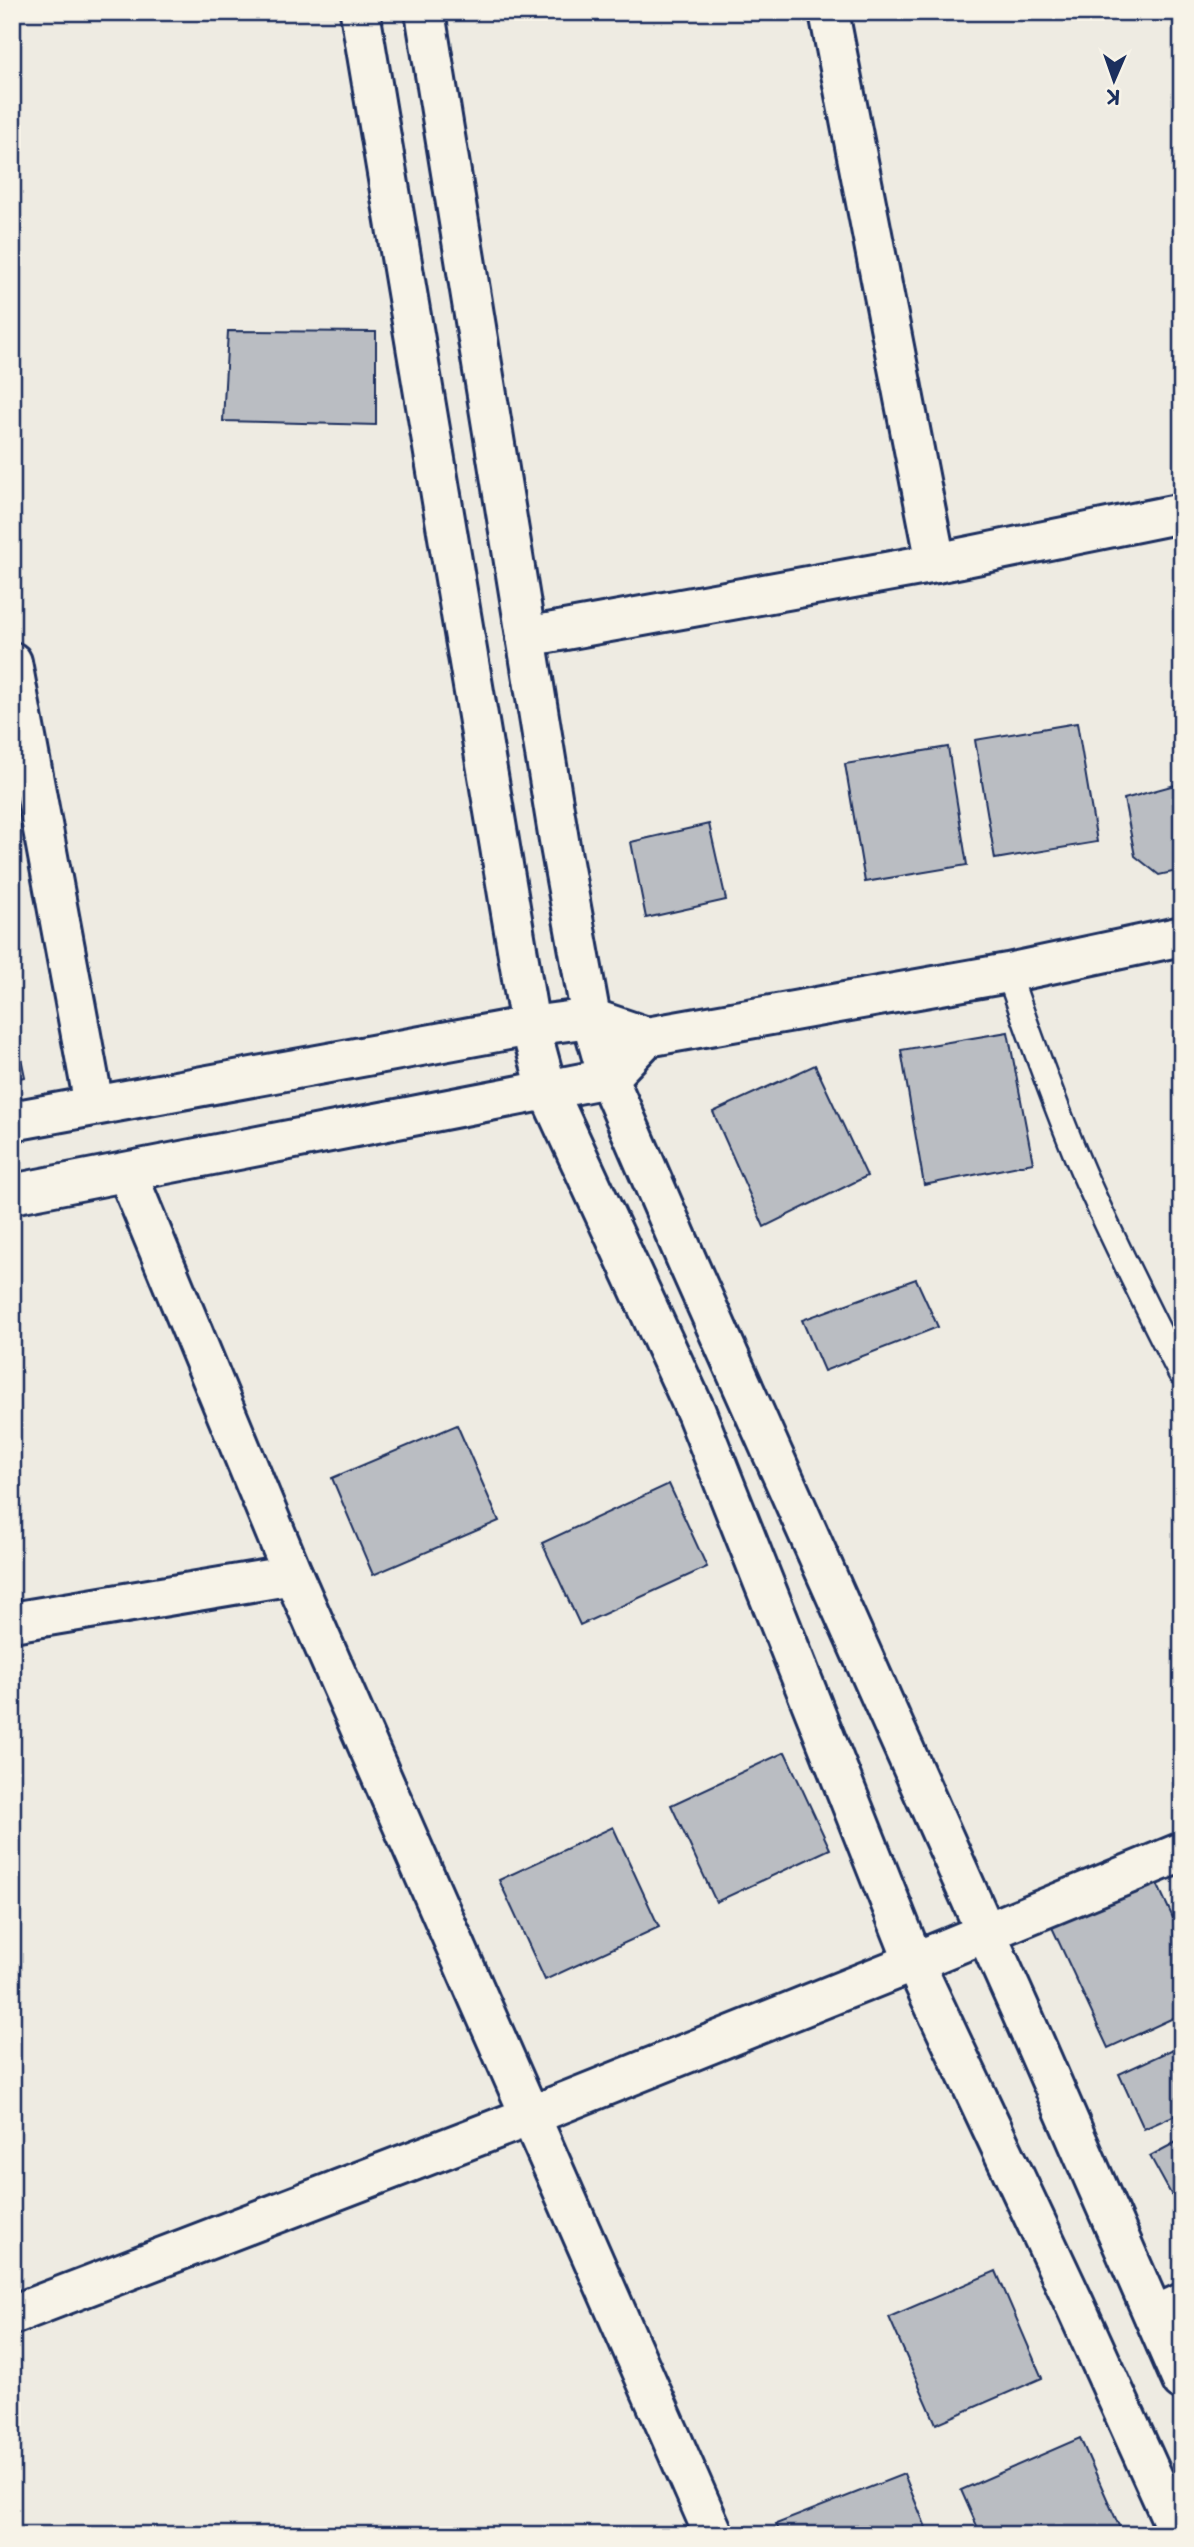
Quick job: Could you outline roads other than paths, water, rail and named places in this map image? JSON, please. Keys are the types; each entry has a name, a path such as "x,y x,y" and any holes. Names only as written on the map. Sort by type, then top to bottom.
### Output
{"street":[{"path":"360,12 530,1026 547,1089 696,1412 914,1962 1075,2305 1179,2535"},
{"path":"425,12 560,846 591,1018 608,1078 695,1281 985,1932 1168,2309 1182,2381"},
{"path":"829,12 936,563"},
{"path":"526,637 936,563 1182,513"},
{"path":"12,662 16,715 94,1105"},
{"path":"12,1121 530,1026 591,1018 647,1037 1008,973 1182,936"},
{"path":"12,1194 608,1078 647,1037"},
{"path":"127,1173 293,1575 714,2535"},
{"path":"12,1622 293,1575"},
{"path":"12,2315 530,2116 1182,1852"}],"lane":[{"path":"1008,973 1043,1073 1083,1170 1129,1273 1180,1373"}]}
